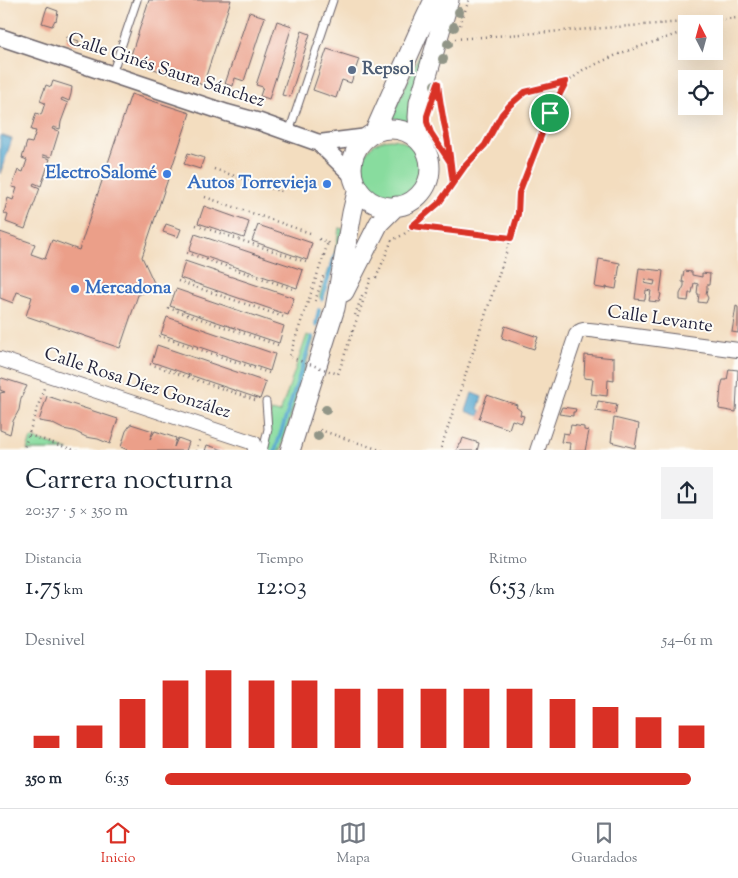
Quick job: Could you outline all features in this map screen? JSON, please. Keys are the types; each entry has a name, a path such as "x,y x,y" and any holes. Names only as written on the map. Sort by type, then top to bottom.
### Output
{"main road":[{"path":"371,135 434,0"},
{"path":"356,182 368,199 381,206 396,206 408,203 418,196 425,187 429,176 430,163 427,139 418,117 419,103 449,0"},
{"path":"290,450 335,308 352,214 356,182 352,164 356,151 364,140 384,130 403,131 427,139"},
{"path":"335,308 378,223 396,206"}],"street":[{"name":"Calle Ginés Saura Sánchez","path":"0,37 226,114 289,132 319,143"},
{"path":"319,143 371,135"},
{"path":"319,143 356,182"},
{"name":"Calle Levante","path":"536,450 577,333 581,330 738,350"},
{"name":"Calle Rosa Díez González","path":"0,359 254,443 256,450"}],"lane":[{"path":"112,75 137,0"},
{"path":"289,132 333,0"},
{"path":"263,401 268,429 263,450"}],"path":[{"path":"451,48 469,0"},
{"path":"723,20 738,18"},
{"path":"455,38 678,23"},
{"path":"376,278 392,240 403,235 439,203 468,162 485,145 502,114 525,92 566,82 583,70 621,53 678,34"},
{"path":"440,450 511,238 518,214 519,193 548,116 566,82"},
{"path":"438,89 453,183"},
{"path":"427,139 450,162"},
{"path":"214,169 282,192"},
{"path":"205,197 310,233"},
{"path":"196,225 306,262"},
{"path":"412,226 511,238"},
{"path":"319,239 328,242 332,249"},
{"path":"328,242 289,357 338,374 371,278"},
{"path":"187,253 296,290"},
{"path":"315,301 326,266"},
{"path":"178,281 287,318"},
{"path":"168,308 278,346"},
{"path":"159,336 269,373"},
{"path":"150,364 263,401"},
{"path":"24,450 46,384"},
{"path":"320,430 383,450"},
{"path":"29,435 77,450"},
{"path":"196,450 201,437"}],"green space":[{"path":"427,38 431,40 410,102 409,122 391,119"},
{"path":"385,139 397,139 412,147 420,162 420,174 412,189 397,197 385,197 370,189 362,174 362,162 370,147"},
{"path":"339,228 343,229 324,298 321,299 319,297 336,248"},
{"path":"307,335 314,338 281,450 268,450 271,411 280,413"},
{"path":"31,438 69,450 27,450"}],"water":[{"path":"0,135 12,139 0,174"},
{"path":"472,393 482,397 478,409 481,411 479,416 466,411"}],"building":[{"path":"149,0 231,0 203,85 129,61"},
{"path":"47,7 58,11 56,21 52,26 42,23"},
{"path":"249,12 265,17 244,81 235,78 233,86 225,84"},
{"path":"277,21 292,26 269,99 260,96 263,87 256,85"},
{"path":"302,31 310,34 290,97 282,95"},
{"path":"67,37 79,41 77,45 66,42"},
{"path":"327,49 359,59 351,83 342,80 336,98 313,90"},
{"path":"53,81 72,87 71,94 69,101 62,98 61,100 68,103 60,129 53,127 52,129 59,131 51,157 43,155 43,157 50,159 41,186 34,183 33,185 40,188 25,229 6,222 8,215 4,213 8,198 13,200 17,188 12,187 18,170 23,172 27,160 22,158 27,142 32,143 36,131 31,130 36,113 41,115 45,103 40,101 46,85 51,87"},
{"path":"131,94 190,113 142,257 156,287 138,295 120,348 26,316 32,297 17,292 13,303 0,298 0,232 35,244 31,254 45,259 52,240 79,250"},
{"path":"188,153 204,158 200,169 184,164"},
{"path":"204,206 249,222 244,238 198,223"},
{"path":"166,224 181,229 178,237 163,232"},
{"path":"258,225 312,243 307,260 252,241"},
{"path":"195,234 303,270 297,288 189,251"},
{"path":"599,259 620,263 616,289 595,287"},
{"path":"185,261 294,298 288,315 180,278"},
{"path":"639,268 663,271 659,302 649,301 651,291 646,290 645,300 635,299","holes":["645,279 655,281 654,285 644,283"]},
{"path":"684,271 692,272 692,275 702,277 702,273 710,274 706,303 698,302 698,284 694,283 692,293 689,293 688,301 680,300 680,294 684,286 684,282 682,282"},
{"path":"176,289 284,326 279,343 170,306"},
{"path":"736,306 738,307 738,333 732,332"},
{"path":"167,317 275,354 270,371 161,334"},
{"path":"505,326 538,337 534,349 502,338"},
{"path":"157,345 266,382 260,399 152,362"},
{"path":"585,355 614,358 614,381 608,380 607,396 591,394 593,379 584,378"},
{"path":"729,369 738,370 736,412 719,409 721,387 723,380 727,380"},
{"path":"2,378 27,386 21,398 19,410 13,421 10,434 0,430 0,393 5,392 0,390 0,380"},
{"path":"487,395 517,405 516,407 521,411 520,415 524,416 522,423 512,420 509,429 479,419"},
{"path":"47,396 118,419 110,444 63,429 51,423 39,421"},
{"path":"598,401 617,404 615,414 596,411"},
{"path":"562,407 576,409 573,412 573,416 559,414"},
{"path":"614,418 639,424 635,448 611,442"},
{"path":"131,424 153,431 150,439 155,431 176,438 174,447 178,438 189,442 186,450 128,450 121,447 126,431"},
{"path":"571,425 584,427 584,430 589,431 585,450 569,450 570,443 561,442 563,433 569,434"},
{"path":"463,438 479,443 477,450 456,450 459,444 461,444"},
{"path":"207,445 223,450 205,450"}],"waterway":[{"path":"322,299 335,255"},
{"path":"316,325 319,310"},
{"path":"275,450 312,337"}],"place":[{"name":"Repsol","path":"352,70"},
{"name":"ElectroSalomé","path":"167,174"},
{"name":"Autos Torrevieja","path":"327,184"},
{"name":"Mercadona","path":"75,289"}],"route":[{"path":"550,113 519,193 518,214 511,238 412,226 439,203 453,183 447,136 438,83 427,116 427,122 431,133 450,162 453,183 465,166 485,145 502,114 518,97 525,92 566,82 555,100 550,113"}]}
